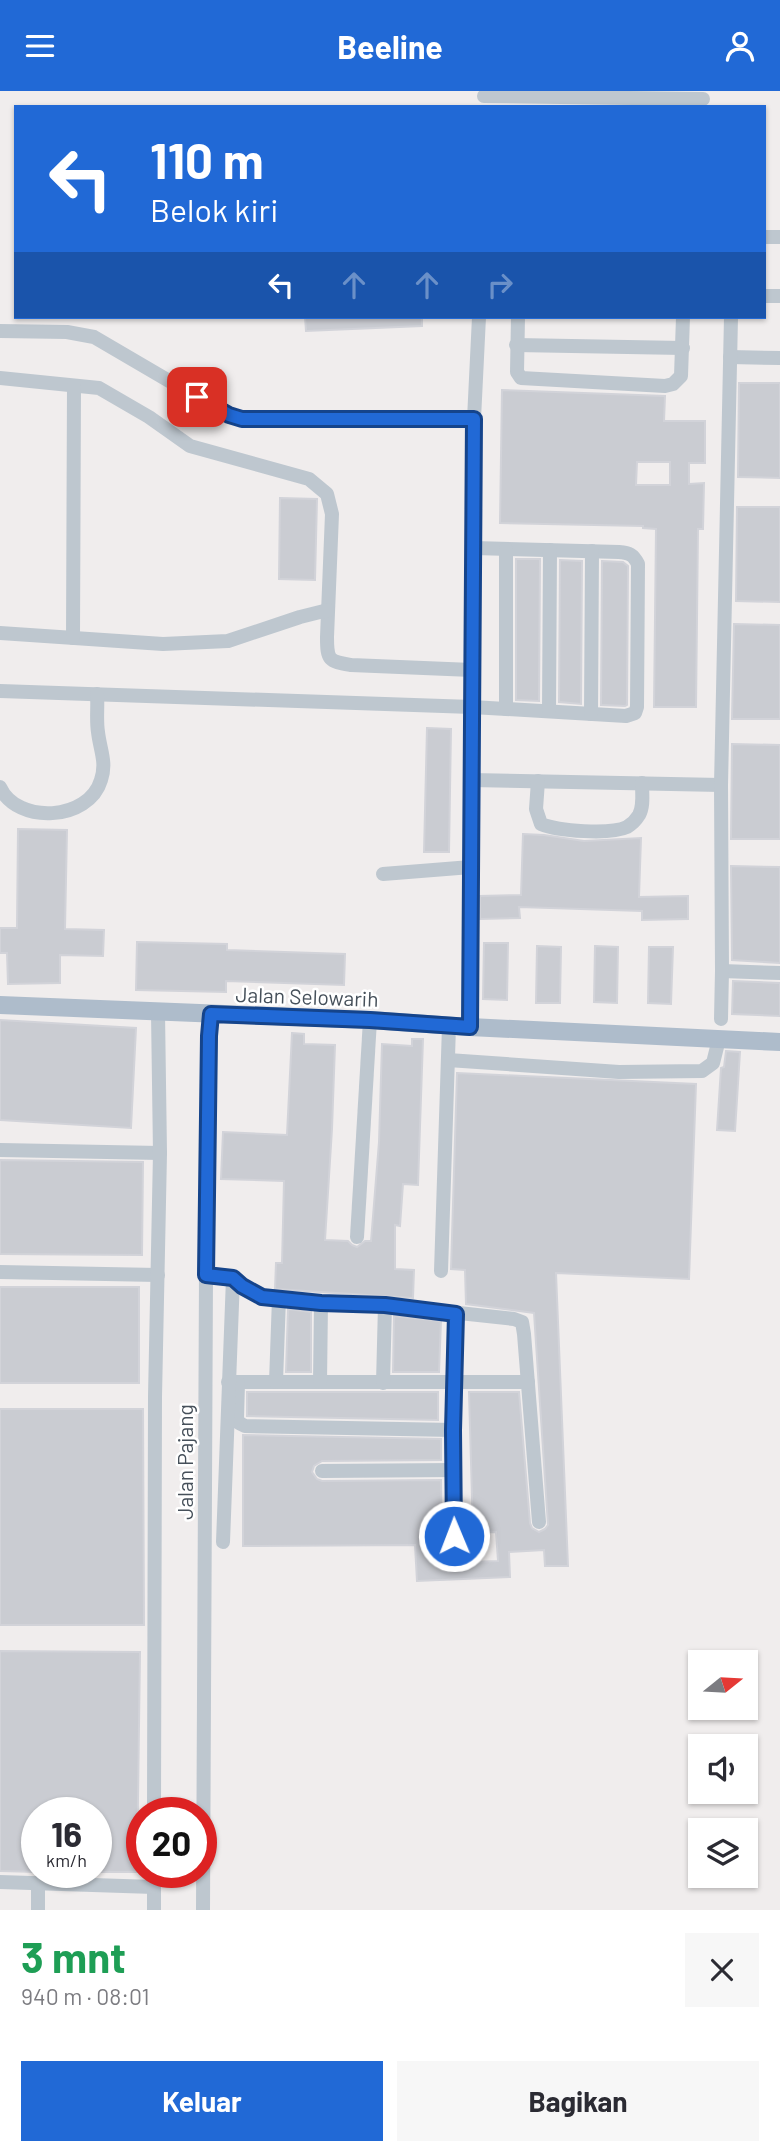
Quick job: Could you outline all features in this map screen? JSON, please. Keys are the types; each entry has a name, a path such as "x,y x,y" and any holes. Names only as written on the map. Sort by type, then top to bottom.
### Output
{"main road":[{"name":"Jalan Selowarih","path":"0,1005 370,1020 780,1042"}],"street":[{"path":"484,98 703,99"},
{"path":"470,1027 474,419 479,319"},
{"path":"518,319 517,372 521,378 664,386 673,384 681,376 683,319"},
{"path":"721,1019 721,785 731,319"},
{"path":"0,331 67,333 94,337 217,409 242,419 474,419"},
{"path":"516,345 683,348"},
{"path":"730,357 780,358"},
{"path":"0,378 99,388 149,417 190,446 309,479 327,494 332,514 327,652 332,661 351,665 472,670"},
{"path":"74,386 74,638"},
{"path":"0,691 472,707 626,716 635,713 638,564 630,554 474,548"},
{"path":"506,549 506,709"},
{"path":"549,711 550,550"},
{"path":"590,714 592,551"},
{"path":"0,633 163,644 228,641 328,610"},
{"path":"0,787 18,807 38,813 64,811 81,806 92,796 100,783 104,765 98,733 97,694"},
{"path":"471,780 721,785"},
{"path":"537,781 536,809 541,824 610,831 634,823 640,814 642,783"},
{"path":"383,874 471,867"},
{"path":"722,971 780,972"},
{"path":"154,1797 155,1411 160,1153 158,1013"},
{"name":"Jalan Pajang","path":"203,1910 206,1275 211,1014"},
{"path":"357,1237 370,1020"},
{"path":"441,1271 449,1026"},
{"path":"448,1060 619,1072 702,1071 713,1063 719,1039"},
{"path":"0,1150 160,1153"},
{"path":"0,1272 158,1275"},
{"path":"206,1275 233,1278 262,1297 321,1303 385,1305 522,1322 539,1522"},
{"path":"223,1542 233,1382 233,1278"},
{"path":"276,1382 279,1299"},
{"path":"320,1382 321,1303"},
{"path":"383,1383 385,1305"},
{"path":"454,1536 456,1314"},
{"path":"233,1382 528,1382"},
{"path":"233,1382 237,1418 239,1423 245,1426 453,1430"},
{"path":"322,1471 453,1470"},
{"path":"0,1882 21,1883"},
{"path":"37,1910 38,1888"},
{"path":"154,1888 154,1910"}],"building":[{"path":"305,319 422,319 422,326 306,331"},
{"path":"739,383 780,383 780,478 738,477"},
{"path":"502,390 665,396 664,421 705,421 705,463 689,463 689,484 704,483 703,529 698,529 696,707 654,707 656,529 643,526 500,523","holes":["637,462 670,462 670,485 636,485"]},
{"path":"280,498 317,499 315,580 279,579"},
{"path":"737,507 780,507 780,602 736,601"},
{"path":"516,559 540,559 539,701 516,700"},
{"path":"560,560 582,561 581,704 559,702"},
{"path":"602,561 623,562 628,566 625,706 601,705"},
{"path":"734,624 780,625 780,719 732,719"},
{"path":"427,728 451,729 449,852 424,852"},
{"path":"732,744 780,745 780,839 731,839"},
{"path":"18,829 67,830 65,929 104,930 103,956 60,955 60,983 8,984 7,953 0,953 0,928 17,928"},
{"path":"523,834 584,841 641,838 639,897 688,896 688,919 642,920 642,911 519,907 520,918 480,919 480,896 521,895"},
{"path":"731,866 780,867 780,963 732,960"},
{"path":"137,942 227,944 227,950 345,954 344,985 226,981 226,992 136,990"},
{"path":"484,943 508,943 507,1000 483,999"},
{"path":"537,946 561,947 560,1003 536,1003"},
{"path":"595,946 618,947 617,1003 594,1002"},
{"path":"649,947 673,947 671,1004 648,1003"},
{"path":"733,981 780,983 780,1016 732,1014"},
{"path":"0,1020 136,1028 131,1128 0,1120"},
{"path":"292,1033 304,1034 304,1044 335,1045 325,1240 348,1241 357,1247 365,1241 371,1241 379,1142 382,1044 412,1046 412,1039 423,1039 418,1185 403,1184 400,1226 395,1225 395,1269 414,1270 413,1298 275,1289 276,1263 282,1263 284,1181 221,1179 223,1132 287,1135"},
{"path":"726,1051 740,1052 735,1131 717,1130 721,1068 724,1067"},
{"path":"457,1073 696,1084 689,1279 556,1273 568,1566 545,1566 544,1550 509,1552 510,1577 417,1581 415,1545 243,1546 243,1435 441,1439 441,1460 322,1461 314,1466 312,1472 322,1481 441,1480 442,1563 498,1561 496,1532 473,1533 469,1392 519,1392 530,1523 532,1528 539,1532 548,1525 534,1313 466,1304 465,1270 451,1269"},
{"path":"0,1160 143,1162 142,1255 0,1254"},
{"path":"0,1287 139,1287 139,1383 0,1383"},
{"path":"288,1309 311,1312 311,1372 286,1372"},
{"path":"394,1316 441,1321 439,1372 393,1372"},
{"path":"247,1392 438,1392 438,1420 247,1416"},
{"path":"0,1409 143,1409 144,1625 0,1625"},
{"path":"0,1651 140,1652 138,1797 126,1797 126,1872 112,1872 112,1797 21,1797 21,1872 0,1871"}],"route":[{"path":"197,397 229,415 242,419 474,419 470,1027 211,1014 209,1036 206,1275 233,1278 262,1297 321,1303 385,1305 456,1314 454,1536"}]}
